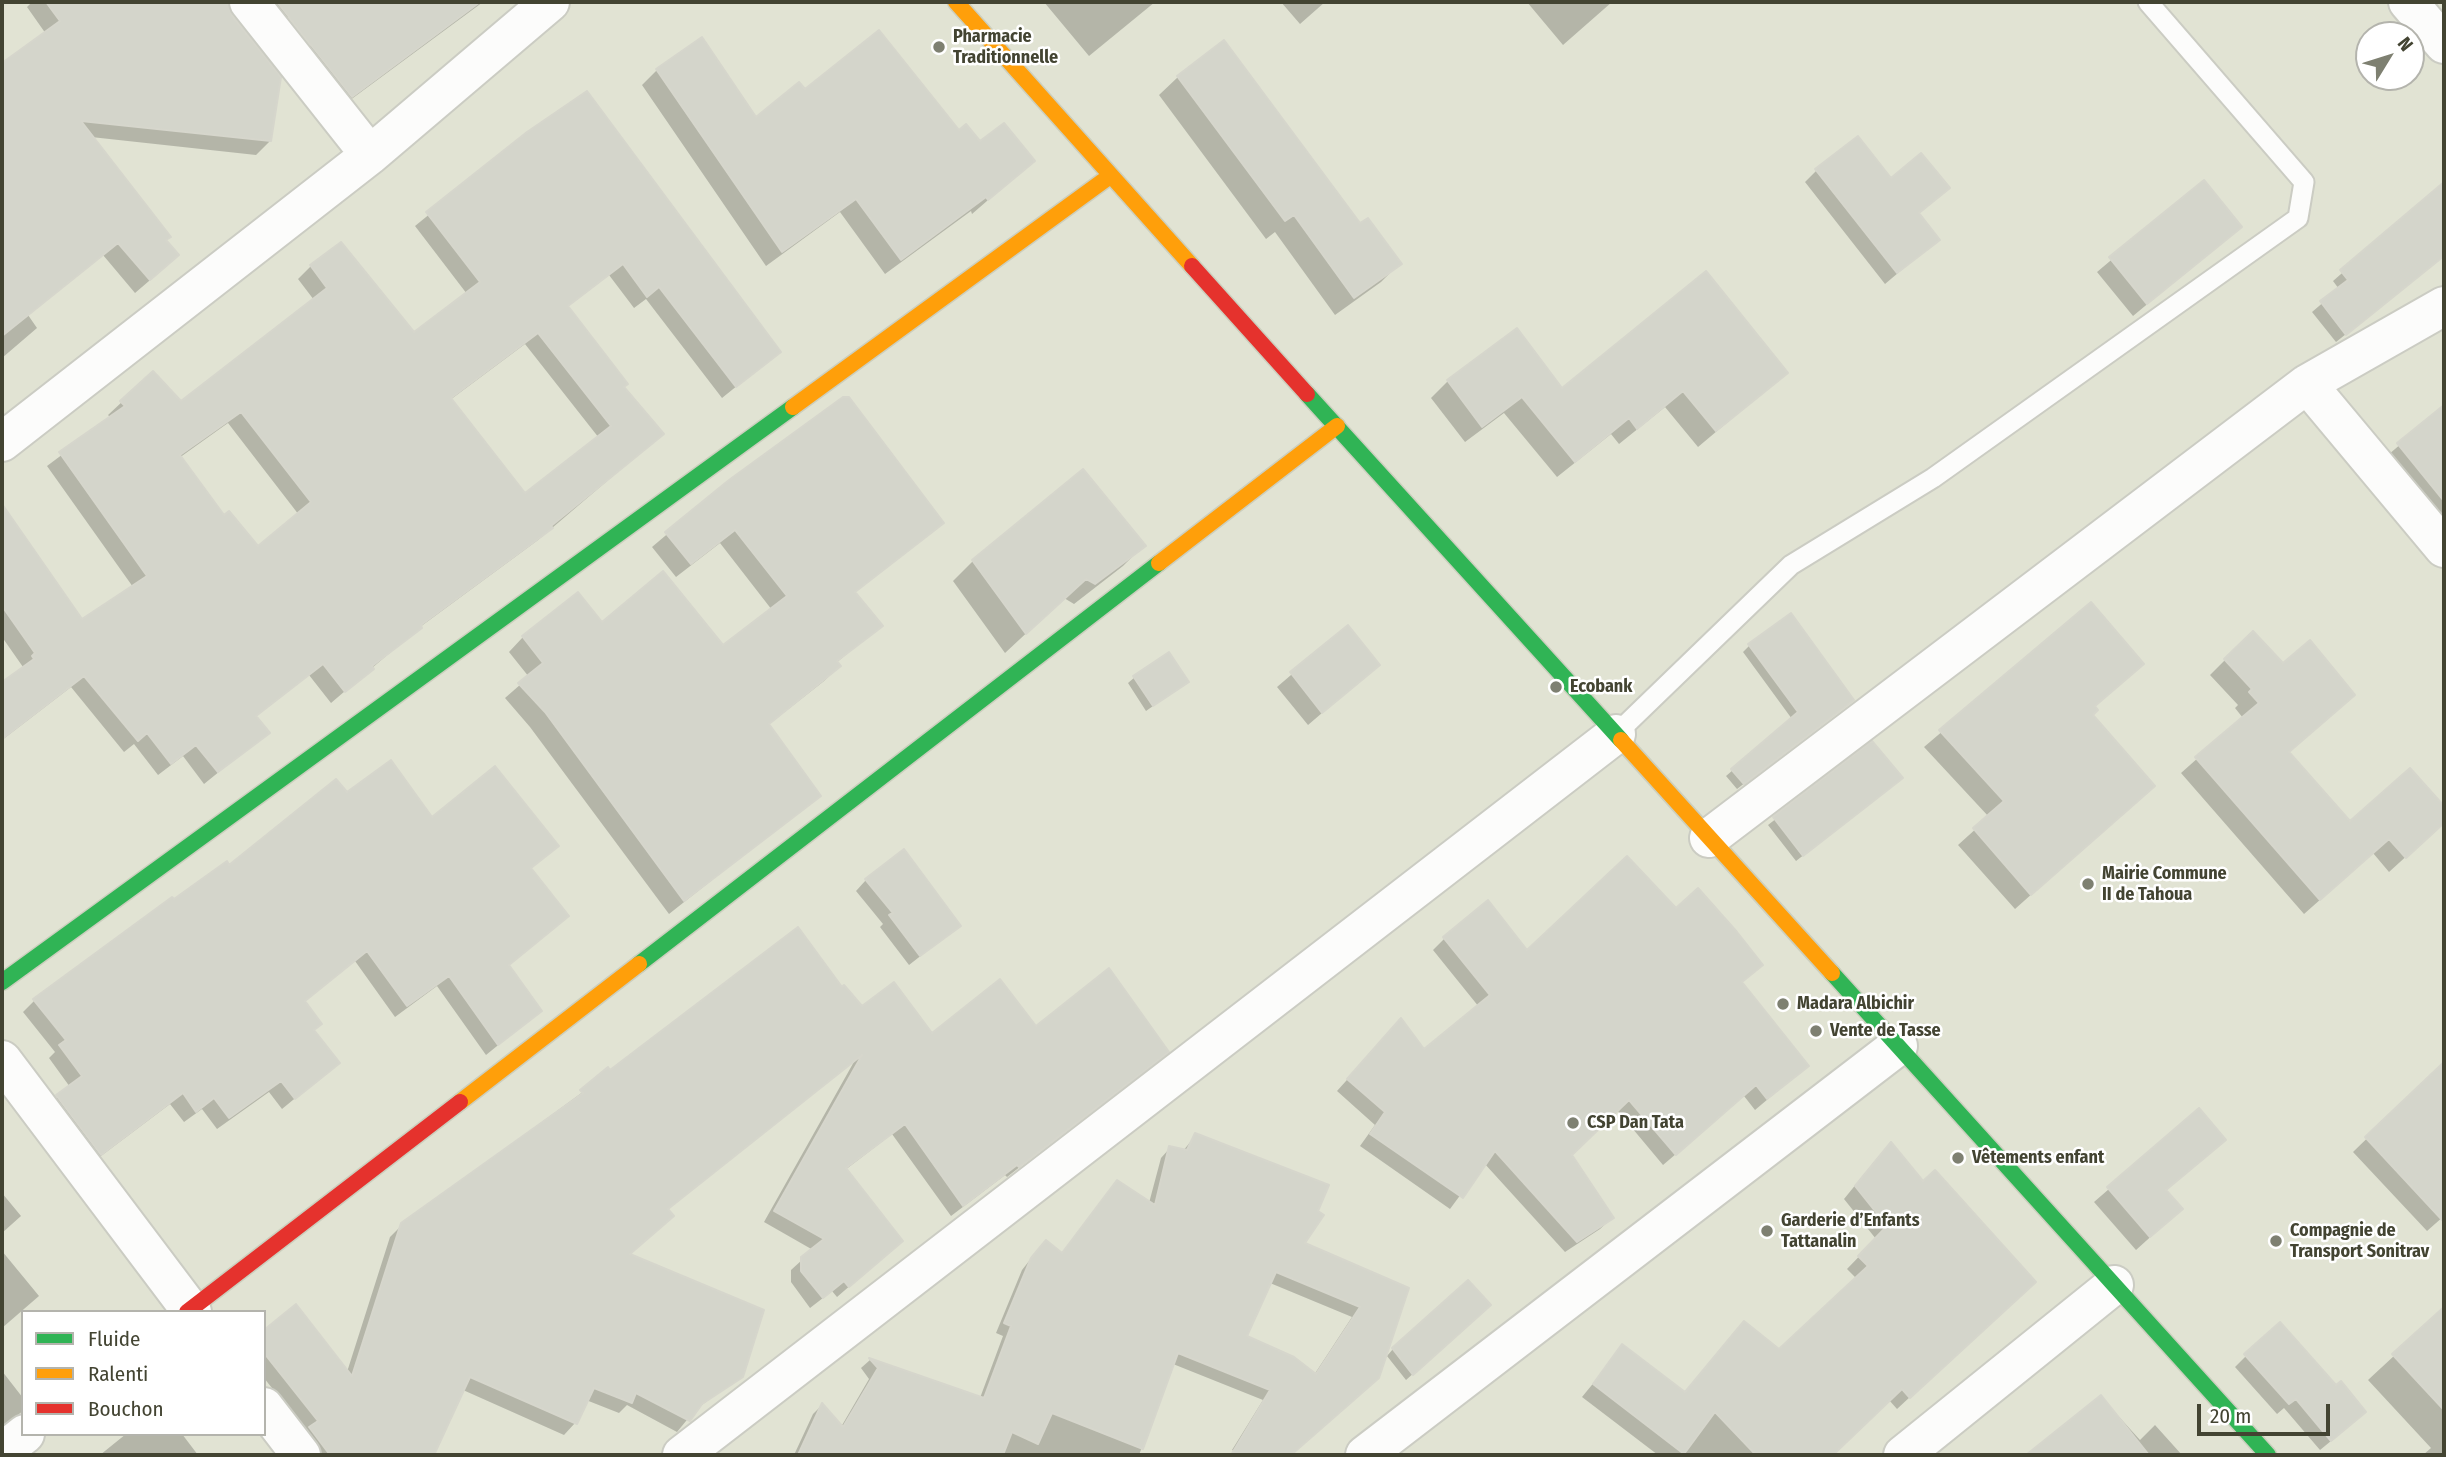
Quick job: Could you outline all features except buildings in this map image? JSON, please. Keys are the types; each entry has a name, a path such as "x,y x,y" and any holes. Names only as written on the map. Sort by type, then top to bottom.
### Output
{"street":[{"path":"249,2 370,155"},
{"path":"2,442 370,155 550,2"},
{"path":"956,2 1110,176 2268,1455"},
{"path":"2408,2 2444,44"},
{"path":"2,982 1110,176"},
{"path":"1709,838 2307,384 2444,306"},
{"path":"2307,384 2444,548"},
{"path":"191,1310 1337,426"},
{"path":"682,1455 1616,734"},
{"path":"1365,1455 1898,1046"},
{"path":"2,1060 189,1310"},
{"path":"1903,1455 2114,1285"},
{"path":"266,1409 301,1455"},
{"path":"2,1452 22,1436"}],"lane":[{"path":"1616,734 1791,565 1933,478 2298,218 2304,182 2148,2"}],"shaded area":[{"path":"2,2 2444,2 2444,1455 2,1455"}],"traffic: fast":[{"path":"1307,394 1621,740"},
{"path":"2,982 793,407"},
{"path":"639,964 1159,563"},
{"path":"1832,973 2268,1455"}],"traffic: slow":[{"path":"956,2 1192,266"},
{"path":"793,407 1110,176"},
{"path":"1159,563 1337,426"},
{"path":"1621,740 1832,973"},
{"path":"460,1102 639,964"}],"traffic: jam":[{"path":"1192,266 1307,394"},
{"path":"190,1310 460,1102"}],"place":[{"name":"Pharmacie Traditionnelle","path":"939,47"},
{"name":"Ecobank","path":"1556,687"},
{"name":"Mairie Commune II de Tahoua","path":"2088,884"},
{"name":"Madara Albichir","path":"1783,1004"},
{"name":"Vente de Tasse","path":"1816,1031"},
{"name":"CSP Dan Tata","path":"1573,1123"},
{"name":"Vêtements enfant","path":"1958,1158"},
{"name":"Garderie d’Enfants Tattanalin","path":"1767,1231"},
{"name":"Compagnie de Transport Sonitrav","path":"2276,1241"}]}
